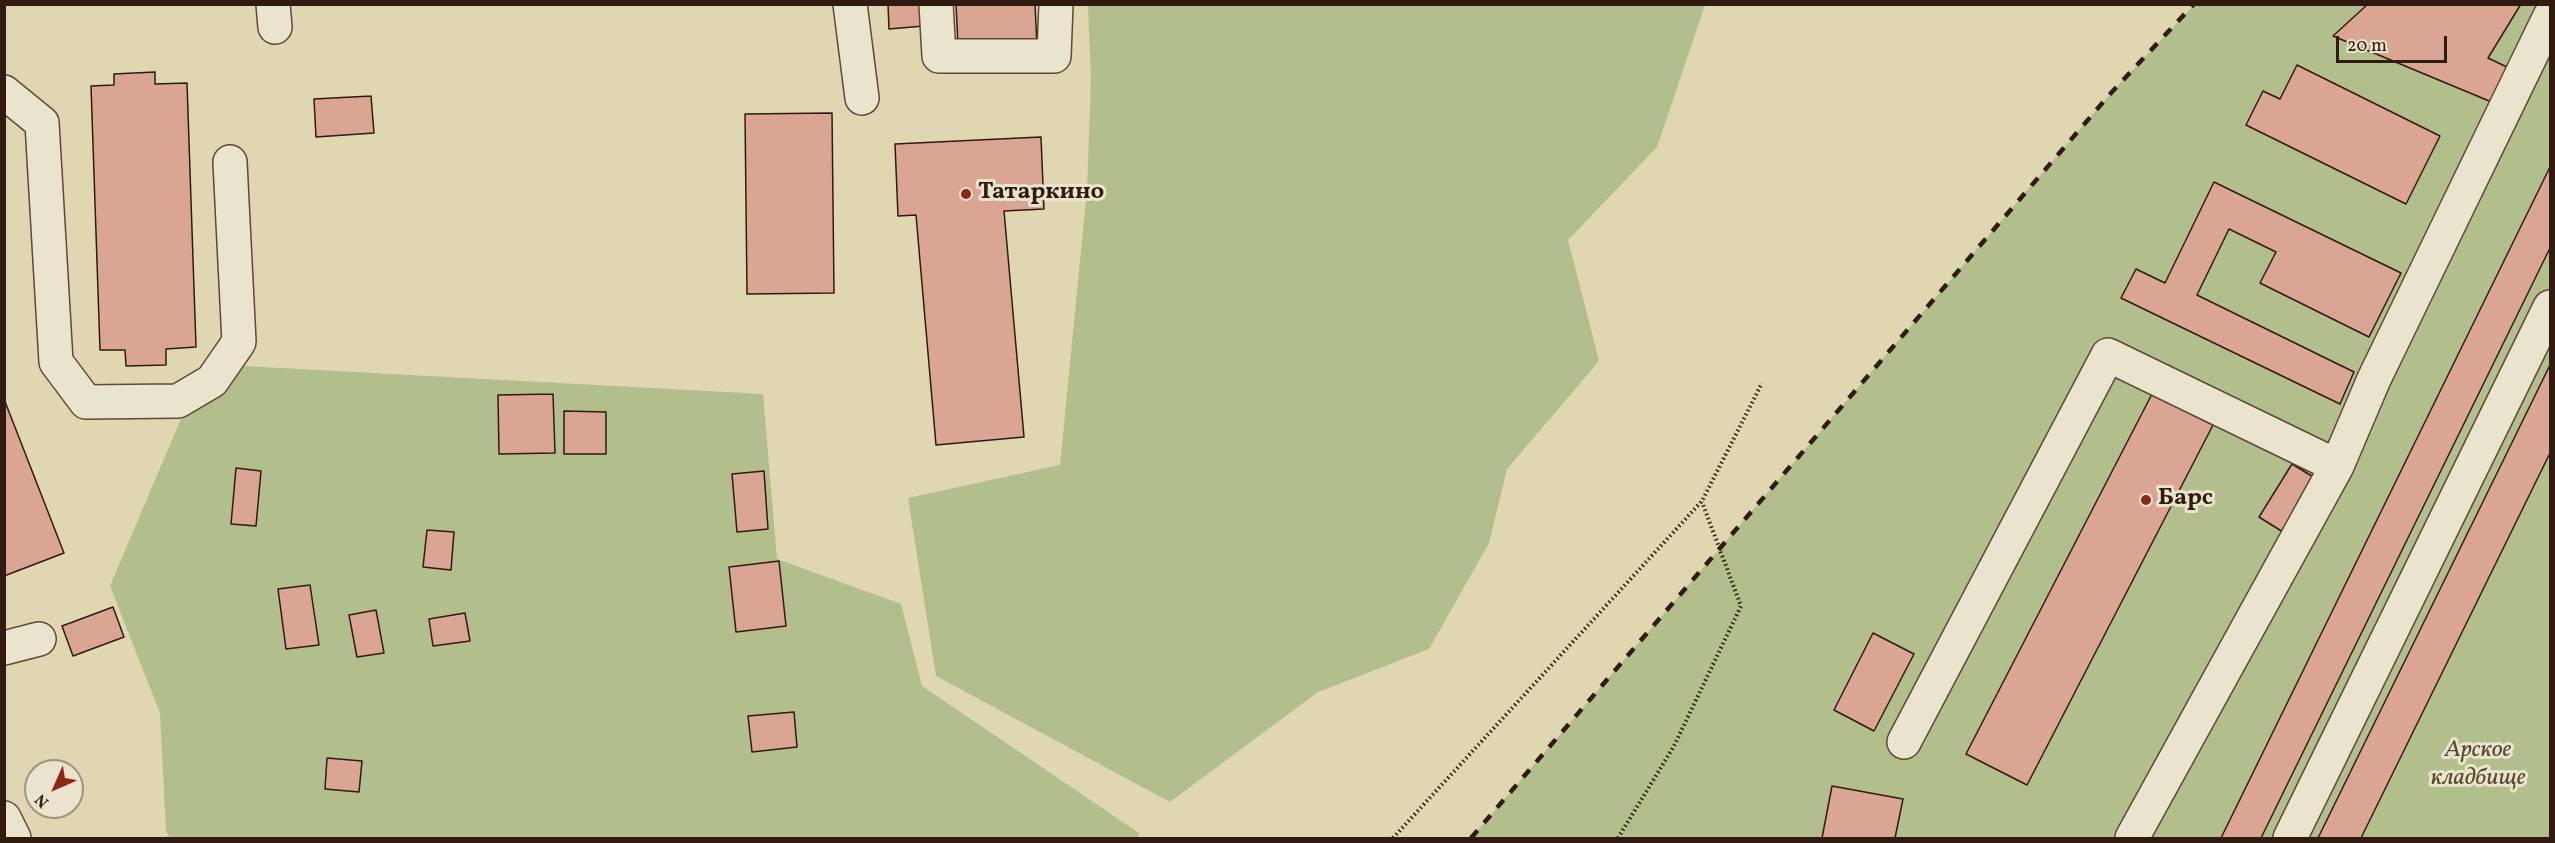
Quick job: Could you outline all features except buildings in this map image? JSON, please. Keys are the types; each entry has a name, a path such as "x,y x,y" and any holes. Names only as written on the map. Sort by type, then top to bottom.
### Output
{"street":[{"path":"850,4 862,98"},
{"path":"936,4 939,56 1054,57 1056,4"},
{"path":"2132,838 2337,466 2399,325 2550,16"},
{"path":"4,92 42,123 56,362 86,402 178,400 212,381 239,342 230,162"},
{"path":"2290,838 2550,307"},
{"path":"1904,742 2108,355 2337,466"},
{"path":"4,648 39,639"},
{"path":"4,818 14,838"}],"path":[{"path":"1393,838 1702,501 1762,383"},
{"path":"1618,838 1674,746 1741,606 1702,501"}],"green space":[{"path":"1088,5 1705,5 1657,147 1568,240 1599,361 1507,469 1489,543 1429,649 1318,692 1170,802 936,676 908,498 1060,465 1087,190 1091,79"},
{"name":"Арское кладбище","path":"2194,5 2550,5 2550,838 1471,838 2111,93"},
{"path":"243,366 763,394 777,559 901,604 922,686 1139,833 1138,838 170,838 166,831 160,713 110,586 186,407"}],"railway":[{"path":"1471,838 2111,93 2194,4"}],"place":[{"name":"Татаркино","path":"966,194"},
{"name":"Барс","path":"2146,500"}]}
